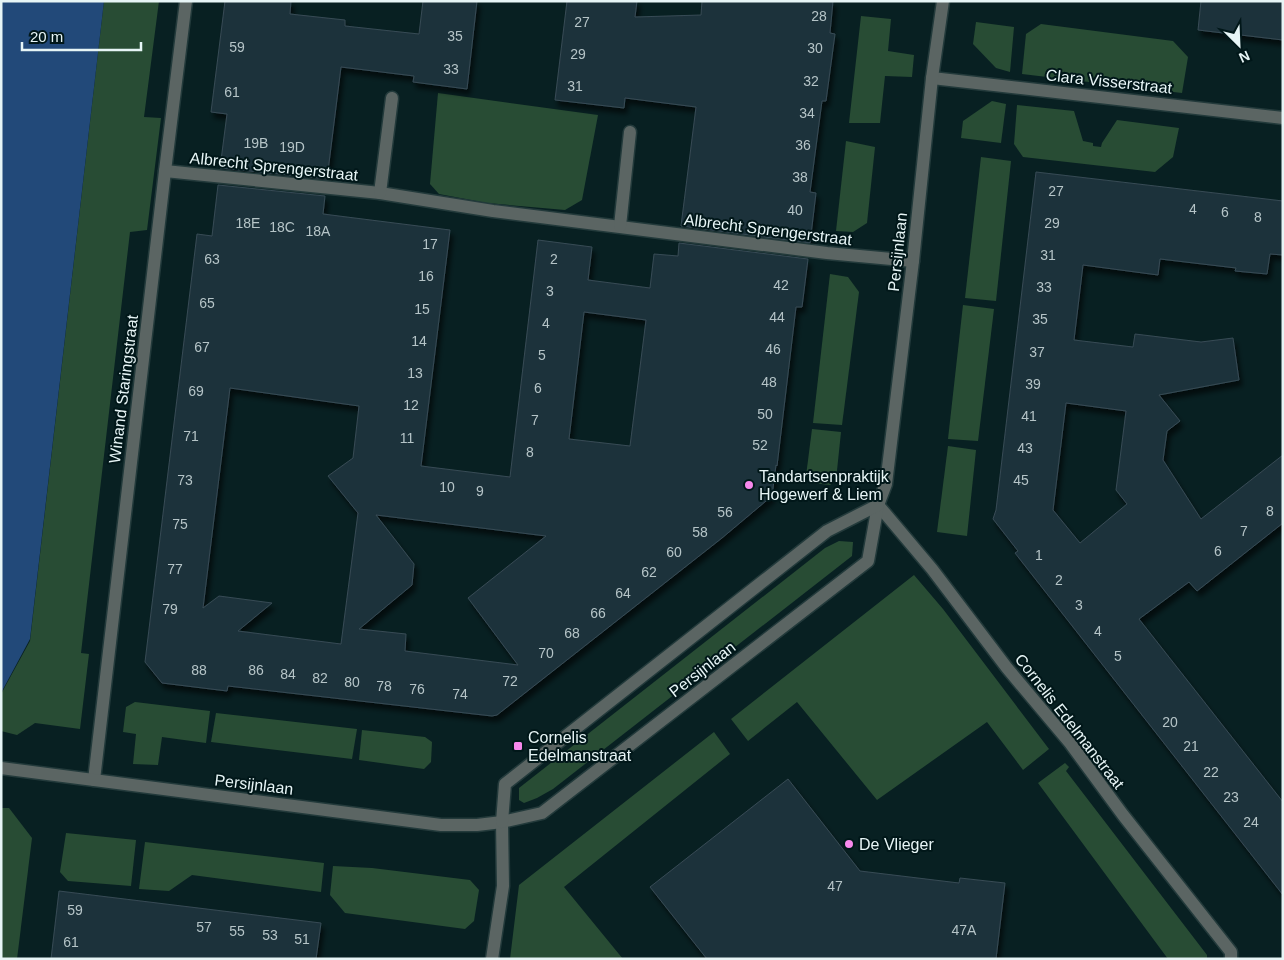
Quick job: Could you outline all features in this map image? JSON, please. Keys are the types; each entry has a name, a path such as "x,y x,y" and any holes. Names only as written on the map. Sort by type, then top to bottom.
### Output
{"street":[{"name":"Winand Staringstraat","path":"94,780 164,171 186,1"},
{"name":"Persijnlaan","path":"4,769 442,825 477,825 502,822 542,812 868,561 878,505 886,484 913,261 932,78 944,1"},
{"name":"Clara Visserstraat","path":"932,78 1283,118"},
{"name":"Albrecht Sprengerstraat","path":"380,193 392,98"},
{"path":"620,226 630,132"},
{"name":"Albrecht Sprengerstraat","path":"164,171 380,193 493,211 827,253 913,261"},
{"name":"Persijnlaan","path":"502,822 506,784 827,531 878,505"},
{"name":"Cornelis Edelmanstraat","path":"878,505 927,563 1007,668 1070,743 1123,815 1231,952 1231,959"},
{"path":"492,959 503,886 502,822"}],"green space":[{"path":"104,1 159,1 144,117 161,118 147,230 130,232 81,653 89,654 80,729 35,723 17,735 1,731 1,694 30,641"},
{"path":"861,16 891,19 888,51 914,55 912,77 885,76 880,123 849,123"},
{"path":"976,22 1014,27 1010,72 996,68 973,44"},
{"path":"1041,24 1173,41 1188,57 1182,93 1022,74 1026,34"},
{"path":"438,93 598,115 582,200 565,210 487,203 439,194 430,184"},
{"path":"992,101 1006,104 1001,143 961,138 963,121"},
{"path":"1017,105 1074,111 1083,141 1093,143 1093,146 1101,147 1117,120 1179,128 1173,157 1155,172 1023,157 1014,144"},
{"path":"846,141 875,147 867,223 853,232 836,231"},
{"path":"981,157 1011,161 996,301 965,298"},
{"path":"830,274 848,277 859,292 842,425 813,423"},
{"path":"963,305 994,309 978,441 948,439"},
{"path":"812,429 841,432 836,480 830,485 812,483 806,476"},
{"path":"948,446 976,450 967,536 937,532"},
{"path":"839,541 853,542 852,556 553,789 524,803 519,800 519,788 825,548"},
{"path":"914,575 943,609 1049,749 1023,770 987,722 877,800 797,702 748,741 731,719"},
{"path":"135,702 210,711 206,743 162,737 158,765 133,764 136,734 123,732 126,707"},
{"path":"216,713 357,729 352,759 211,742"},
{"path":"362,730 425,737 432,742 431,762 424,769 359,760"},
{"path":"714,732 730,754 564,887 623,959 510,959 519,885"},
{"path":"1065,763 1069,767 1066,771 1207,955 1207,959 1168,959 1038,783"},
{"path":"1,808 9,808 32,838 17,959 1,959"},
{"path":"66,833 136,840 131,886 68,881 60,872"},
{"path":"145,842 324,863 321,892 192,875 169,891 139,889"},
{"path":"333,866 372,868 470,880 479,890 474,921 465,929 345,913 330,895"}],"water":[{"path":"1,1 104,1 30,639 1,693"}],"building":[{"path":"225,1 291,1 290,14 345,20 345,26 419,34 423,1 477,1 467,89 413,82 414,76 341,67 327,179 220,168 227,114 211,112"},
{"path":"567,1 637,1 635,17 701,15 702,1 833,1 830,33 835,34 826,101 822,101 810,192 816,193 810,243 681,226 696,107 625,98 624,108 555,100"},
{"path":"1201,1 1283,1 1283,40 1198,30"},
{"path":"1036,172 1283,201 1283,255 1270,254 1267,274 1235,271 1236,268 1160,259 1158,275 1083,265 1074,340 1133,347 1135,334 1201,342 1233,338 1239,380 1159,395 1180,421 1167,431 1163,460 1201,519 1283,455 1283,523 1197,591 1189,582 1139,619 1283,802 1283,895 1015,553 1018,551 993,519 996,510","holes":["1066,403 1126,411 1116,490 1127,504 1080,543 1053,510"]},
{"path":"218,185 325,196 323,214 450,230 421,466 510,477 538,240 592,247 588,280 650,288 654,254 678,256 679,243 808,259 802,307 796,307 772,496 722,538 497,715 492,716 228,686 227,691 162,683 145,662 197,234 212,236","holes":["584,312 646,320 630,446 569,439","230,388 359,406 353,458 328,476 358,513 341,644 238,631 272,603 219,596 203,608","376,515 546,536 468,598 518,665 405,651 406,634 359,629 412,585 414,564"]},
{"path":"788,779 860,871 959,883 960,878 1005,883 996,959 707,959 650,887"},
{"path":"59,891 321,923 316,959 51,959"}],"place":[{"name":"Tandartsenpraktijk Hogewerf & Liem","path":"749,485"},
{"name":"Cornelis Edelmanstraat","path":"518,746"},
{"name":"De Vlieger","path":"849,844"}]}
